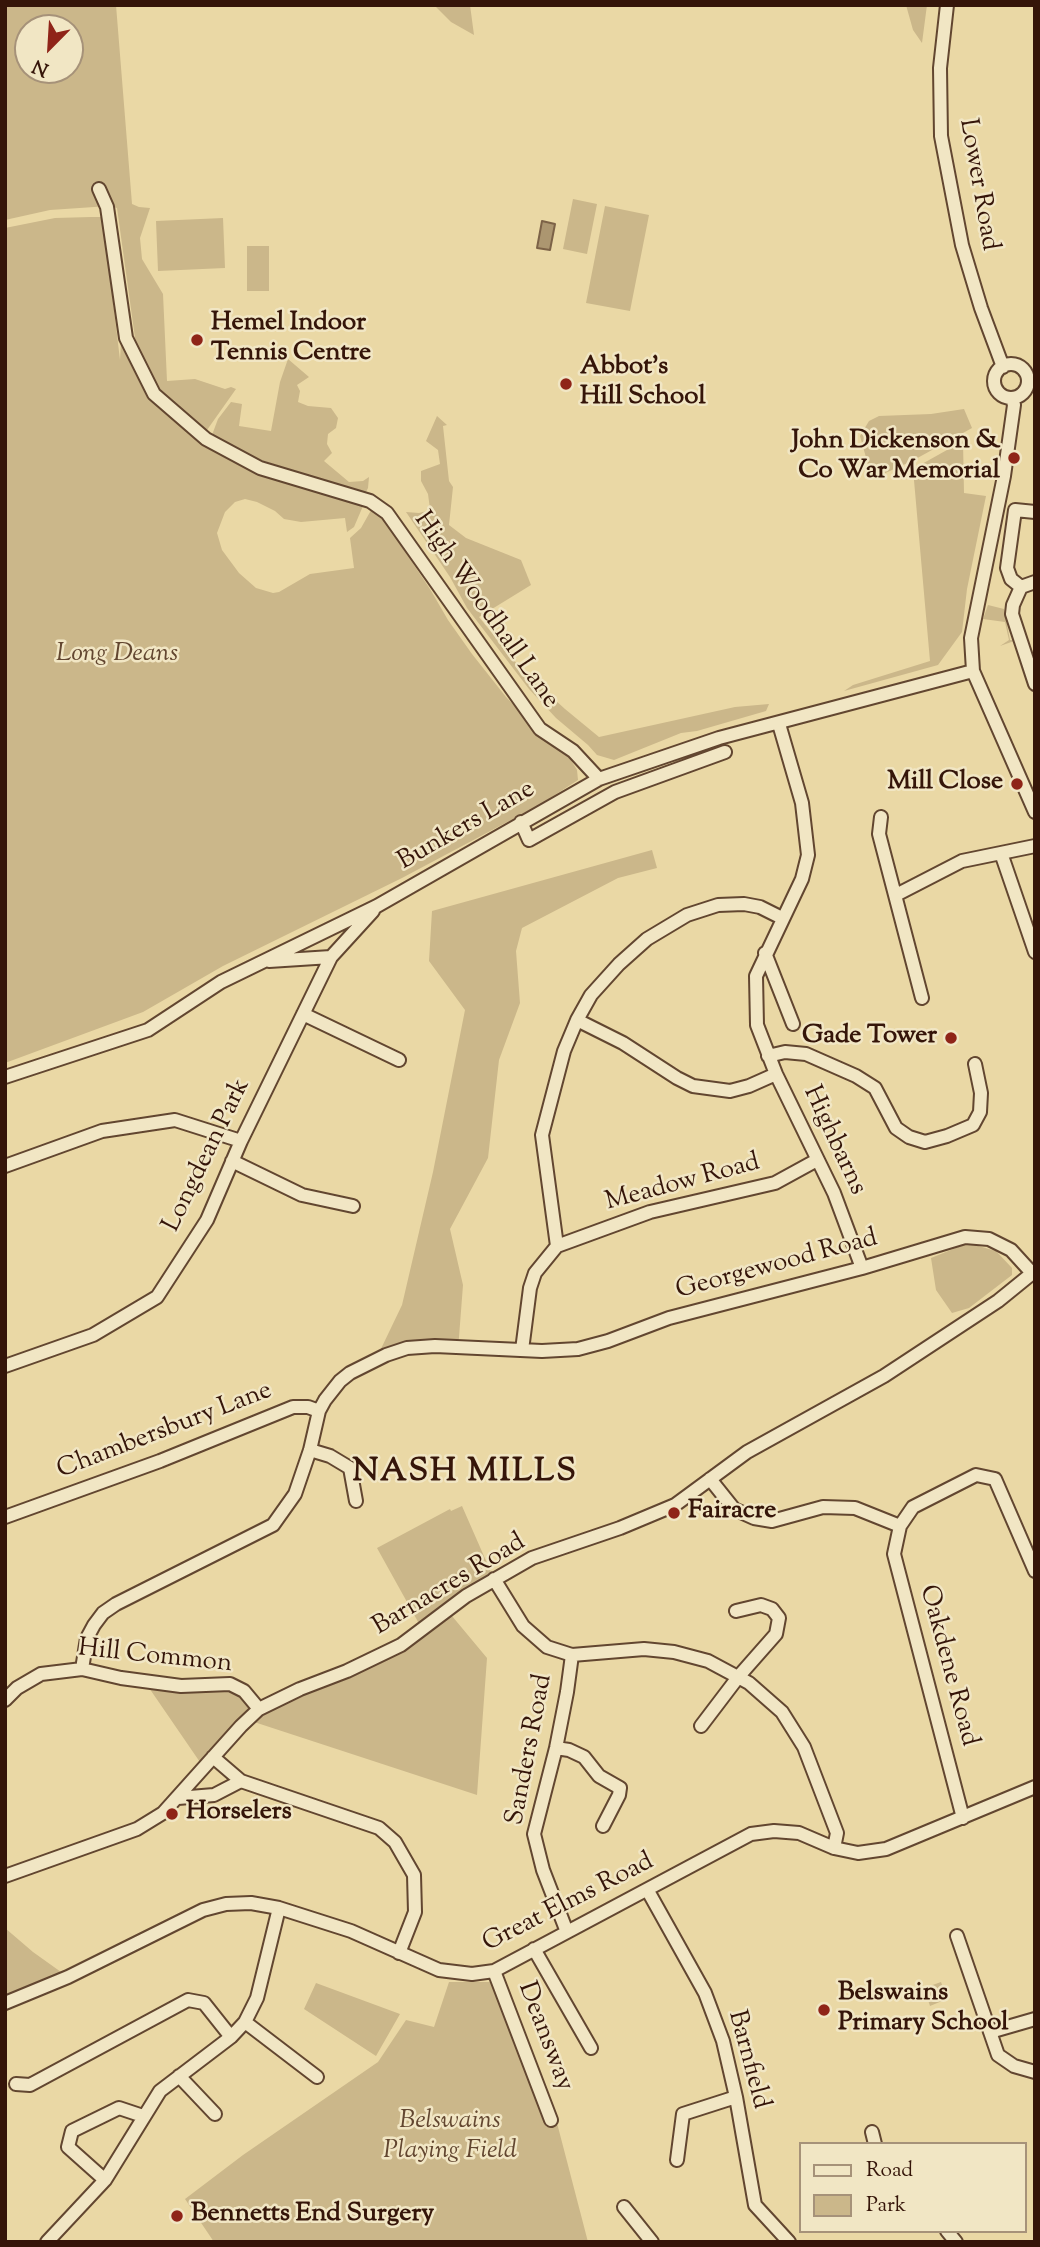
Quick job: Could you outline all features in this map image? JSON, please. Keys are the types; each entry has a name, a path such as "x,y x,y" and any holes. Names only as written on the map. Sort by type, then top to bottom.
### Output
{"street":[{"name":"Lower Road","path":"947,5 940,68 941,136 962,245 1003,367"},
{"name":"High Woodhall Lane","path":"99,189 107,207 126,338 154,394 206,439 260,468 370,501 387,513 540,729 573,751 599,779"},
{"path":"1015,365 1031,378 1024,391 1012,398 1001,395 995,386 995,377 1003,367 1015,365"},
{"path":"1012,398 1014,405 1004,476 971,638 973,671 1029,783 1035,813"},
{"path":"1021,587 1011,579 1007,568 1015,510 1035,512"},
{"path":"1035,582 1021,587 1012,614 1035,684"},
{"name":"Bunkers Lane","path":"5,1077 148,1030 221,982 377,906 599,779 719,738 973,671"},
{"path":"82,1669 87,1638 93,1625 103,1614 127,1598 273,1525 295,1494 310,1450 319,1411 331,1391 350,1373 407,1348 435,1346 522,1350 530,1288 535,1272 558,1246 542,1135 564,1051 591,995 618,964 647,939 687,915 718,905 744,904 760,907 782,918 802,879 808,855 802,803 779,724"},
{"path":"520,822 529,839 615,792 725,752"},
{"path":"881,817 879,834 922,998"},
{"path":"896,895 961,861 1035,846"},
{"path":"1001,853 1035,952"},
{"name":"Longdean Park","path":"5,1366 93,1335 157,1297 207,1220 241,1140 331,957 377,906"},
{"name":"Highbarns","path":"782,918 756,976 757,1025 776,1074 834,1193 862,1268"},
{"path":"765,953 793,1024"},
{"path":"261,962 331,957"},
{"path":"303,1014 399,1060"},
{"path":"577,1020 693,1086 730,1091 776,1074"},
{"path":"768,1056 785,1052 806,1054 856,1076 875,1088 896,1128 909,1137 925,1142 972,1125 979,1112 981,1093 975,1064"},
{"path":"5,1166 102,1131 175,1120 241,1140"},
{"name":"Meadow Road","path":"558,1246 650,1212 775,1183 817,1160"},
{"path":"232,1161 302,1195 353,1206"},
{"name":"Georgewood Road","path":"522,1350 561,1351 596,1345 669,1318 862,1268 965,1237 989,1239 1011,1250 1033,1272"},
{"name":"Barnacres Road","path":"5,1876 137,1829 163,1813 259,1709 401,1644 466,1596 531,1559 620,1528 675,1505 747,1452 884,1376 998,1301 1033,1272"},
{"name":"Chambersbury Lane","path":"5,1517 160,1461 293,1407 309,1407 319,1411"},
{"path":"310,1450 330,1456 349,1468 356,1502"},
{"path":"710,1479 734,1509 754,1518 772,1521 822,1507 855,1508 900,1526 913,1507 976,1475 995,1479 1034,1567"},
{"name":"Oakdene Road","path":"900,1526 894,1554 963,1818"},
{"path":"494,1579 523,1626 547,1647 572,1654 644,1649 674,1652 708,1661 738,1676 782,1712 804,1747 837,1833 834,1848"},
{"path":"701,1726 738,1676 776,1634 779,1618 772,1609 761,1605 736,1611"},
{"name":"Sanders Road","path":"567,1932 542,1870 534,1834 556,1748 572,1654"},
{"name":"Hill Common","path":"5,1700 17,1688 41,1674 82,1669 121,1678 181,1686 230,1684 244,1691 259,1709"},
{"path":"556,1748 584,1757 599,1776 620,1788 603,1826"},
{"path":"213,1757 241,1781 379,1828 395,1842 414,1875 415,1912 399,1953"},
{"path":"178,1798 214,1795 241,1781"},
{"name":"Great Elms Road","path":"5,2003 68,1977 203,1910 251,1903 279,1908 351,1931 439,1970 472,1974 494,1971 751,1834 774,1831 799,1833 834,1848 858,1853 886,1849 1035,1787"},
{"name":"Barnfield","path":"648,1891 705,1993 723,2041 755,2205 789,2242"},
{"path":"47,2242 105,2180 160,2091 231,2037 245,2022 257,1998 279,1908"},
{"path":"957,1936 998,2055 1014,2066 1035,2073"},
{"path":"534,1949 591,2048"},
{"name":"Deansway","path":"494,1971 551,2120"},
{"path":"16,2084 30,2085 188,2000 204,2003 231,2037"},
{"path":"990,2032 1035,2019"},
{"path":"245,2022 317,2077"},
{"path":"179,2076 215,2114"},
{"path":"677,2160 683,2114 736,2097"},
{"path":"105,2180 68,2147 72,2131 119,2108 143,2116"},
{"path":"624,2207 652,2242"}],"green space":[{"path":"5,5 116,5 132,204 150,208 140,238 142,259 163,294 167,381 195,379 225,389 236,389 207,430 159,393 136,345 117,208 109,206 50,210 5,220"},
{"path":"434,5 470,5 474,35 451,22"},
{"path":"906,5 927,5 922,43 913,30"},
{"path":"573,199 597,204 587,254 563,249"},
{"path":"605,206 649,215 630,311 586,303"},
{"name":"Long Deans","path":"103,217 120,360 121,342 151,394 268,476 363,506 354,527 347,532 345,518 301,522 284,519 257,502 245,499 235,502 225,512 217,533 222,550 239,573 256,588 273,593 310,574 354,568 350,538 361,528 374,505 472,654 506,697 569,757 577,770 578,780 541,804 402,878 223,966 143,1012 5,1063 5,228 55,218"},
{"path":"223,218 225,268 158,271 156,221"},
{"path":"247,246 269,246 269,291 247,291"},
{"path":"288,359 309,377 297,385 300,391 298,402 308,406 331,408 338,418 336,428 328,434 327,444 332,453 324,461 349,482 363,481 369,477 365,494 261,460 217,441 212,435 218,419 231,402 242,404 239,426 271,431 280,382"},
{"path":"964,409 972,428 912,461 872,479 860,436 869,421 879,416 931,414"},
{"path":"437,416 447,425 443,426 449,481 453,487 449,525 466,538 521,560 531,585 479,617 521,669 565,709 599,737 735,707 769,704 766,711 681,733 614,760 597,755 529,689 467,608 450,577 406,512 419,513 430,509 428,494 421,481 421,471 440,464 438,450 426,441"},
{"path":"963,441 964,493 986,496 967,589 962,632 938,665 844,691 853,685 930,661 913,469"},
{"path":"988,605 1004,609 1010,640 1017,640 1000,646 1009,640 1005,622 983,619"},
{"path":"652,850 657,868 618,878 522,928 516,951 520,1003 499,1060 488,1158 450,1229 463,1285 458,1350 378,1355 402,1305 433,1172 465,1010 429,961 432,911"},
{"path":"968,1243 996,1251 1012,1268 1012,1275 969,1308 952,1313 936,1290 931,1258"},
{"path":"462,1506 494,1579 447,1610 487,1658 477,1795 248,1720 204,1768 145,1682 230,1684 260,1709 422,1629 377,1548 450,1509 451,1511"},
{"path":"5,1928 33,1952 68,1977 5,2003"},
{"name":"Belswains Playing Field","path":"449,1982 494,1982 557,2123 588,2242 214,2242 185,2199 243,2155 378,2062 406,2020 434,2027"},
{"path":"941,1982 947,1999 930,2006 924,1988"},
{"path":"316,1983 400,2014 376,2056 304,2009"}],"shaded area":[{"path":"542,221 555,224 550,250 537,248"}],"place":[{"name":"Hemel Indoor Tennis Centre","path":"197,340"},
{"name":"Abbot's Hill School","path":"566,384"},
{"name":"John Dickenson & Co War Memorial","path":"1014,458"},
{"name":"Mill Close","path":"1017,784"},
{"name":"Gade Tower","path":"951,1038"},
{"name":"Fairacre","path":"674,1513"},
{"name":"Horselers","path":"172,1814"},
{"name":"Belswains Primary School","path":"824,2010"},
{"name":"Bennetts End Surgery","path":"177,2216"}],"district":[{"name":"NASH MILLS","path":"465,1474"}]}
